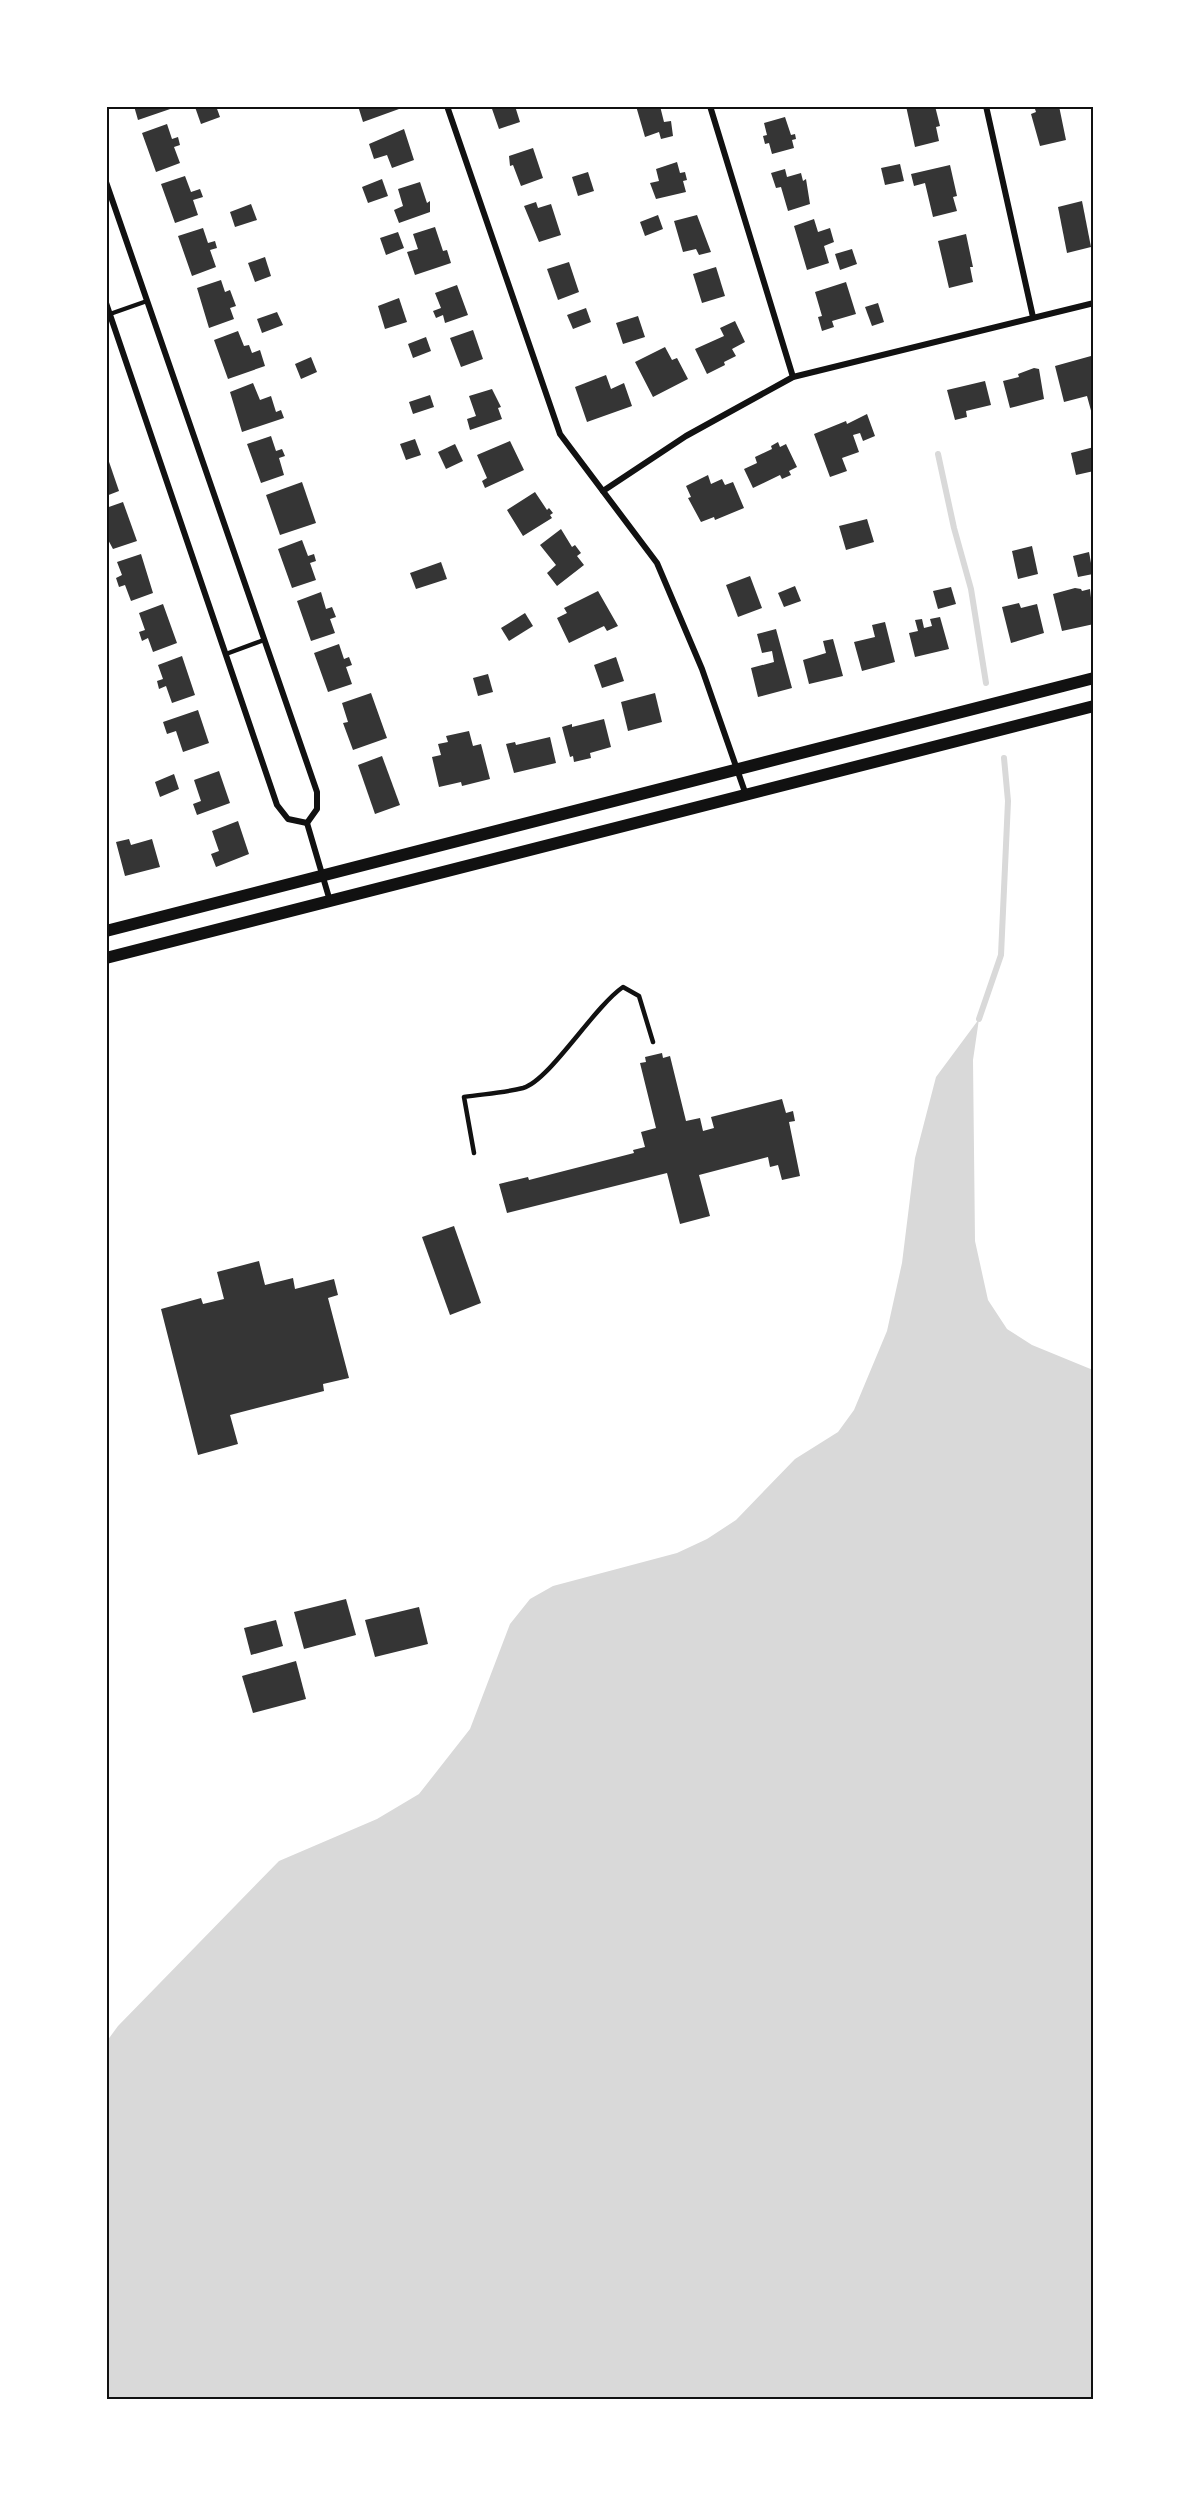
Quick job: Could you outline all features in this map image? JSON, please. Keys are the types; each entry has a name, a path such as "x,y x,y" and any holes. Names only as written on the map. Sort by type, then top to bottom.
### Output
{"main road":[{"path":"106,931 1094,678"},
{"path":"106,958 1094,706"}],"street":[{"path":"447,106 560,434 657,563 702,669 746,795"},
{"path":"710,106 793,377"},
{"path":"986,106 1033,317"},
{"path":"106,182 317,792 317,809 307,823"},
{"path":"106,303 277,805 288,819 307,823"},
{"path":"603,491 686,436 793,377 1094,303"},
{"path":"307,823 331,902"}],"lane":[{"path":"110,314 147,301"},
{"path":"226,654 264,640"},
{"path":"474,1153 464,1097 524,1088 540,1078 607,998 623,987 639,996 653,1042"}],"shaded area":[{"path":"979,1019 973,1060 975,1241 988,1300 1007,1329 1032,1345 1093,1370 1093,2399 107,2399 107,2041 118,2026 279,1861 377,1819 419,1794 470,1729 510,1624 530,1599 553,1586 677,1553 707,1539 736,1520 795,1459 838,1432 854,1410 887,1331 902,1263 915,1158 936,1077"}],"building":[{"path":"134,106 175,106 176,107 138,120"},
{"path":"216,106 220,117 201,124 195,107"},
{"path":"358,106 398,106 399,109 363,122"},
{"path":"491,106 515,106 520,122 499,129"},
{"path":"636,106 660,106 664,122 671,121 673,136 661,139 659,132 645,137"},
{"path":"906,106 935,106 940,126 936,127 939,141 915,147"},
{"path":"1034,106 1059,106 1066,140 1040,146 1031,114 1036,112"},
{"path":"785,117 791,135 795,134 796,139 792,140 794,148 772,154 769,143 765,144 763,136 767,135 764,123"},
{"path":"167,124 172,139 178,137 180,145 174,147 180,163 156,172 142,133"},
{"path":"404,129 414,160 392,168 387,155 374,159 369,144"},
{"path":"533,148 543,178 521,186 513,165 510,166 509,156"},
{"path":"677,162 680,173 685,172 687,180 683,181 686,192 656,199 650,183 659,181 656,169"},
{"path":"900,164 904,181 885,185 881,168"},
{"path":"950,165 957,196 953,197 957,211 933,217 925,183 914,186 911,174"},
{"path":"785,169 787,177 801,173 803,181 806,179 810,204 788,211 781,187 776,188 771,173"},
{"path":"588,172 594,191 578,196 572,177"},
{"path":"185,176 191,192 200,189 203,197 193,200 198,215 175,223 161,184"},
{"path":"382,179 388,196 368,203 362,187"},
{"path":"420,182 427,203 430,201 430,212 399,223 394,210 403,206 398,189"},
{"path":"1082,201 1091,247 1067,253 1058,207"},
{"path":"536,202 538,208 551,204 561,235 539,242 524,206"},
{"path":"251,204 257,220 235,227 230,212"},
{"path":"658,215 663,229 645,236 640,222"},
{"path":"697,215 711,252 699,255 696,249 683,252 674,221"},
{"path":"814,219 818,232 830,228 834,242 824,246 829,263 807,270 794,226"},
{"path":"435,227 443,251 447,250 451,263 415,275 407,252 418,249 413,234"},
{"path":"203,228 208,243 215,241 217,248 210,250 216,267 192,276 178,236"},
{"path":"398,232 404,248 386,255 380,238"},
{"path":"966,234 973,267 970,267 973,282 949,288 938,241"},
{"path":"852,249 857,264 840,270 835,254"},
{"path":"265,257 271,276 255,282 248,263"},
{"path":"569,262 579,292 558,300 547,269"},
{"path":"716,267 725,296 702,303 693,274"},
{"path":"221,280 225,292 230,290 236,306 230,308 234,319 209,328 197,288"},
{"path":"846,282 856,314 832,321 834,327 822,331 818,317 822,316 815,292"},
{"path":"457,285 468,315 445,323 443,315 436,318 433,311 441,308 435,293"},
{"path":"399,298 407,322 385,329 378,306"},
{"path":"878,303 884,322 872,326 865,307"},
{"path":"586,308 591,322 573,329 567,315"},
{"path":"277,312 283,325 262,333 257,319"},
{"path":"638,316 645,337 623,344 616,323"},
{"path":"735,321 745,342 732,349 736,356 724,362 725,365 707,374 695,349 724,336 720,328"},
{"path":"473,330 483,359 461,367 450,338"},
{"path":"238,331 244,346 249,345 252,353 260,350 265,366 228,379 214,340"},
{"path":"426,337 431,351 413,358 408,344"},
{"path":"665,347 672,360 677,358 688,379 653,397 635,362"},
{"path":"1091,356 1094,365 1093,418 1087,396 1064,402 1055,366"},
{"path":"311,357 317,372 301,379 295,364"},
{"path":"1034,368 1039,369 1044,399 1010,408 1003,381 1019,377 1018,374"},
{"path":"606,375 611,389 624,383 632,406 587,422 575,387"},
{"path":"985,381 991,405 966,411 967,417 955,420 947,390"},
{"path":"253,383 260,400 271,396 276,412 281,410 284,418 242,432 230,392"},
{"path":"492,389 501,407 498,408 502,419 470,430 467,419 476,416 469,396"},
{"path":"430,395 434,407 413,414 409,402"},
{"path":"867,414 875,436 863,441 860,433 853,435 859,452 842,458 847,471 830,477 814,434 846,421 847,424"},
{"path":"271,436 276,451 282,449 285,456 279,458 284,475 261,483 247,444"},
{"path":"415,439 421,455 406,460 400,444"},
{"path":"510,441 524,470 485,488 482,481 487,478 477,455"},
{"path":"778,442 780,447 786,444 797,467 789,471 791,475 782,479 780,475 753,488 744,469 757,463 755,457 772,449 771,446"},
{"path":"455,444 463,461 446,469 438,452"},
{"path":"1094,447 1094,471 1076,475 1071,453"},
{"path":"106,453 119,491 106,496"},
{"path":"708,475 711,484 722,479 725,485 733,482 744,508 715,520 714,517 701,522 688,498 691,497 686,486"},
{"path":"302,482 316,523 280,535 266,495"},
{"path":"535,492 547,510 549,508 553,513 550,515 552,518 523,536 507,510"},
{"path":"123,502 137,541 113,549 106,536 106,508"},
{"path":"867,519 874,542 846,550 839,526"},
{"path":"561,529 572,547 575,545 581,553 577,556 584,565 557,586 547,573 556,565 540,545"},
{"path":"302,540 308,556 314,554 316,561 310,563 316,580 292,588 278,549"},
{"path":"1032,546 1038,574 1018,579 1012,551"},
{"path":"1089,552 1093,574 1078,577 1073,556"},
{"path":"141,554 153,593 131,601 125,585 119,587 116,578 122,575 117,562"},
{"path":"441,562 447,579 416,589 410,573"},
{"path":"750,576 762,608 738,617 726,585"},
{"path":"795,586 801,601 784,607 778,593"},
{"path":"951,587 956,604 938,609 933,591"},
{"path":"1075,588 1082,591 1090,589 1094,624 1062,631 1053,594"},
{"path":"598,591 618,626 607,631 604,626 569,643 557,618 567,613 564,608"},
{"path":"321,592 326,609 332,607 336,617 330,619 335,633 311,641 297,601"},
{"path":"1019,603 1021,608 1037,604 1044,633 1011,643 1002,607"},
{"path":"163,604 177,643 153,652 148,638 142,641 139,632 145,630 139,613"},
{"path":"525,613 533,626 509,641 501,628"},
{"path":"940,617 949,649 915,657 909,633 918,631 915,620 922,619 924,628 932,626 930,619"},
{"path":"885,622 895,662 862,671 854,642 875,637 872,625"},
{"path":"776,629 792,688 758,697 751,668 774,662 772,651 762,653 757,634"},
{"path":"833,639 843,676 809,684 803,660 826,653 823,641"},
{"path":"339,644 344,659 349,657 352,665 346,667 352,684 328,692 314,653"},
{"path":"182,656 195,695 172,703 166,686 159,689 157,681 163,679 158,665"},
{"path":"616,657 624,681 602,688 594,665"},
{"path":"488,674 493,692 478,696 473,678"},
{"path":"371,693 387,738 353,750 343,723 348,722 342,703"},
{"path":"655,693 662,722 628,731 621,702"},
{"path":"198,710 209,743 183,752 176,731 167,734 163,722"},
{"path":"604,719 611,747 590,753 591,758 574,762 573,756 570,757 562,727 572,724 572,727"},
{"path":"469,731 473,746 481,744 490,779 462,786 461,782 439,787 432,757 441,755 438,744 448,742 446,736"},
{"path":"550,737 556,763 514,773 506,744 515,742 516,745"},
{"path":"382,756 400,805 375,814 358,765"},
{"path":"219,771 230,803 197,815 193,804 201,801 194,780"},
{"path":"174,774 179,789 160,797 155,782"},
{"path":"238,821 249,854 216,867 211,854 219,851 212,831"},
{"path":"129,839 131,845 152,839 160,867 125,876 116,842"},
{"path":"662,1053 663,1058 670,1056 686,1121 700,1118 703,1131 714,1128 711,1117 782,1099 786,1113 793,1111 795,1121 789,1122 800,1176 782,1180 778,1165 770,1167 768,1157 699,1175 710,1216 680,1224 667,1173 507,1213 499,1184 528,1177 529,1180 634,1153 633,1150 645,1147 641,1132 656,1128 640,1063 646,1062 645,1057"},
{"path":"454,1226 481,1303 450,1315 422,1237"},
{"path":"259,1261 265,1285 293,1278 295,1289 334,1279 338,1295 328,1298 349,1378 323,1384 324,1391 230,1415 238,1444 198,1455 161,1309 201,1298 203,1304 224,1299 217,1272"},
{"path":"346,1599 356,1635 304,1649 294,1612"},
{"path":"419,1607 428,1644 375,1657 365,1620"},
{"path":"276,1620 283,1646 251,1655 244,1628"},
{"path":"296,1661 306,1699 253,1713 242,1676"}],"waterway":[{"path":"938,454 954,528 971,589 986,683"},
{"path":"979,1019 1001,955 1008,801 1004,758"}]}
